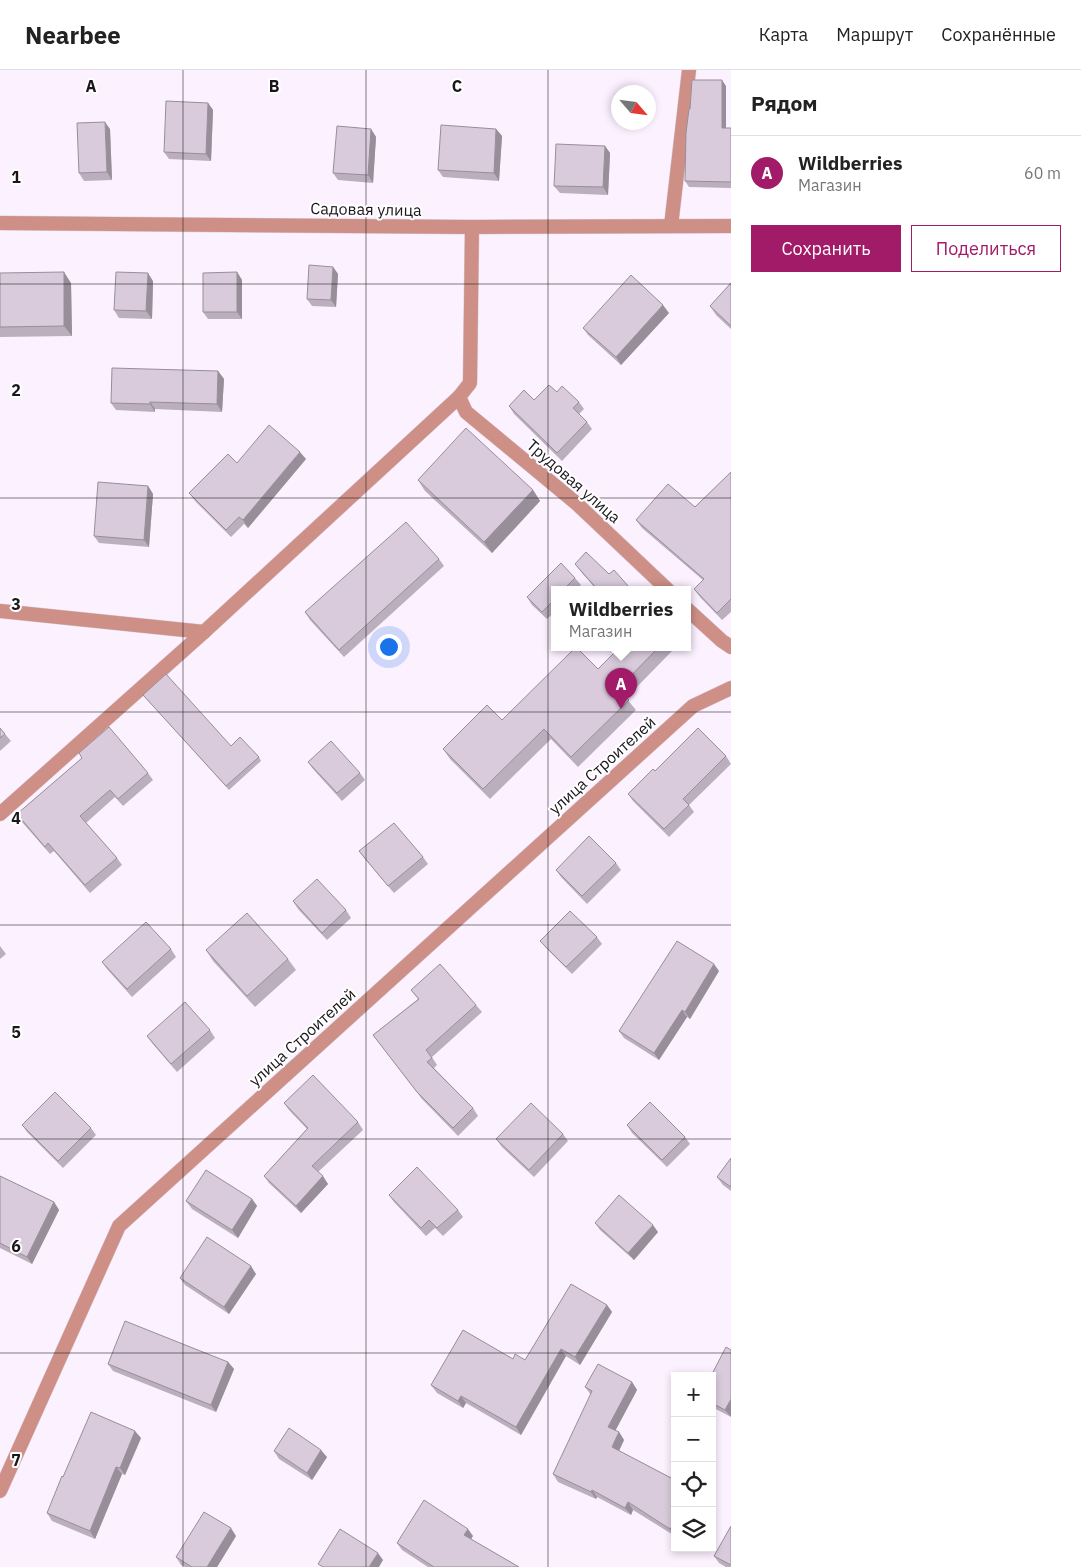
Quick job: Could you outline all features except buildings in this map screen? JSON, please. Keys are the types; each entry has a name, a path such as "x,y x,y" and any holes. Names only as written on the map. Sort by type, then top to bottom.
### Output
{"street":[{"path":"671,226 688,70"},
{"name":"Садовая улица","path":"0,222 472,228 731,226"},
{"path":"0,814 204,632 459,398 470,383 472,228"},
{"name":"Трудовая улица","path":"459,398 466,412 576,503 664,586"},
{"path":"0,611 204,632"},
{"path":"691,613 731,647"},
{"name":"улица Строителей","path":"0,1491 120,1226 694,706 731,688"}],"place":[{"name":"Wildberries","path":"621,709"}]}
